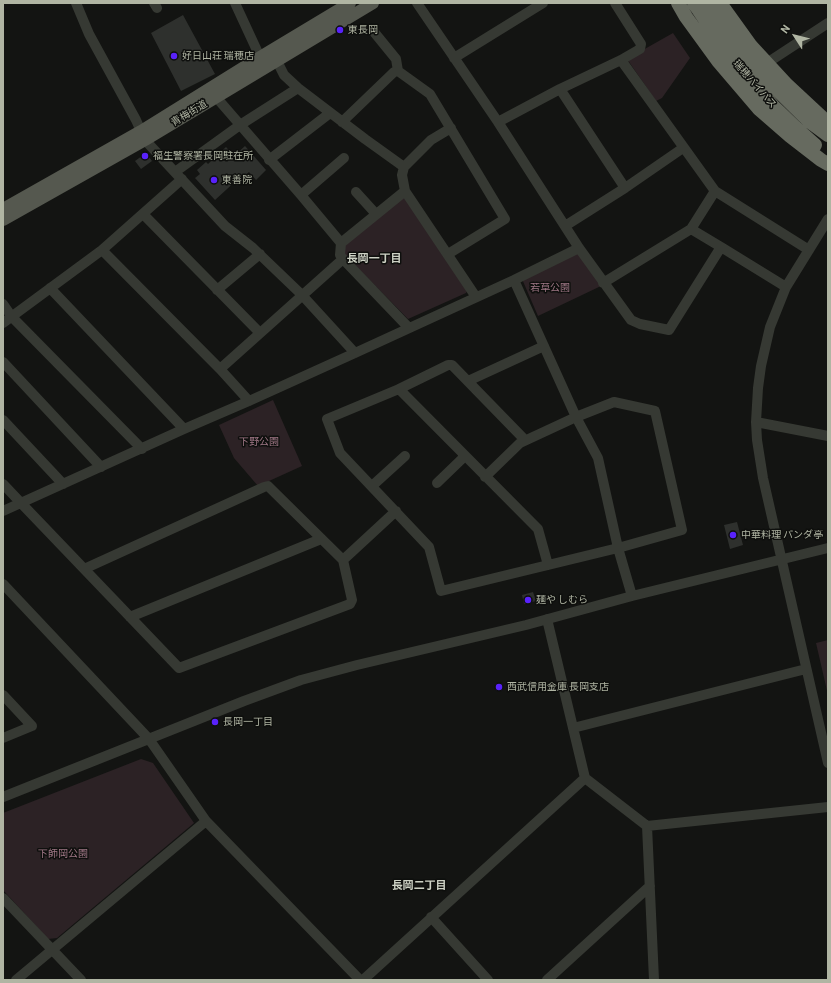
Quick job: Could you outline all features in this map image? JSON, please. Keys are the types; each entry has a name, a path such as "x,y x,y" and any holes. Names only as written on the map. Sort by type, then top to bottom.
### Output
{"highway":[{"path":"678,3 686,17 718,60 755,104 790,136 828,164"},
{"name":"瑞穂バイパス","path":"694,3 725,49 757,88 796,129 828,155"},
{"name":"瑞穂バイパス","path":"708,3 730,36 759,72 809,120 828,135"},
{"path":"720,3 752,46 787,85 828,123"}],"main road":[{"name":"青梅街道","path":"3,220 143,136 260,57 350,3"},
{"name":"青梅街道","path":"3,210 216,97 373,3"}],"street":[{"path":"76,3 89,34 143,136 225,226 254,248 302,295 355,353"},
{"path":"235,3 260,57"},
{"path":"417,3 498,122 579,248 631,320 640,324 669,330 721,247"},
{"path":"454,58 543,3"},
{"path":"498,122 640,49 641,44 615,3"},
{"path":"768,63 828,23"},
{"path":"374,32 396,59 398,71 430,94 505,218 448,254"},
{"path":"621,60 715,191 808,250"},
{"path":"277,61 284,75 298,88 404,167"},
{"path":"342,122 394,72 398,71"},
{"path":"3,323 102,250 143,214 178,176 240,125 298,88"},
{"path":"560,89 625,188"},
{"path":"216,97 342,243"},
{"path":"269,160 330,113"},
{"path":"451,128 431,140 404,167 402,175 405,191 476,297"},
{"path":"565,226 625,188 683,148"},
{"path":"301,195 344,158"},
{"path":"405,191 342,243 340,254 342,259 409,328"},
{"path":"604,283 691,229 715,191"},
{"path":"356,192 376,214"},
{"path":"143,214 260,333"},
{"path":"828,219 786,286 770,327 761,366 756,422 757,440 763,478 828,763"},
{"path":"691,229 786,286"},
{"path":"3,512 355,353 514,280 579,248"},
{"path":"102,250 220,369 249,401"},
{"path":"217,290 260,254"},
{"path":"220,369 342,259"},
{"path":"514,280 576,417 598,458 618,548 632,596"},
{"path":"50,288 184,429"},
{"path":"3,304 12,316 142,449"},
{"path":"468,381 544,346"},
{"path":"3,362 101,467"},
{"path":"485,477 525,440 614,402 655,411 682,530 548,566 441,591 429,547 340,453 328,419 399,389 448,365 454,367 525,440"},
{"path":"399,389 538,529 548,566"},
{"path":"3,420 63,484"},
{"path":"756,422 828,436"},
{"path":"372,486 405,456"},
{"path":"437,483 465,456"},
{"path":"3,484 130,618 179,668 350,604 352,600 343,560 268,486 84,569"},
{"path":"343,560 396,511"},
{"path":"130,618 321,539"},
{"path":"3,797 302,680 356,665 547,619 632,596 828,548"},
{"path":"3,584 149,739 206,820 361,980 585,778"},
{"path":"547,619 585,778 647,826 828,807"},
{"path":"573,728 806,669"},
{"path":"3,695 32,726 3,738"},
{"path":"16,980 206,820"},
{"path":"647,826 654,980"},
{"path":"547,980 650,886"},
{"path":"3,898 81,980"},
{"path":"431,917 488,980"}],"green space":[{"path":"673,33 690,58 662,98 656,101 627,59"},
{"path":"402,197 407,197 468,289 466,293 408,319 342,252 343,247"},
{"name":"若草公園","path":"575,254 580,254 601,286 538,316 522,279"},
{"name":"下野公園","path":"273,400 302,466 258,486 234,458 219,425"},
{"path":"828,640 828,695 816,643"},
{"name":"下師岡公園","path":"141,759 153,763 194,823 57,938 48,939 3,890 3,813"}],"building":[{"path":"183,15 215,74 181,91 151,33"},
{"path":"245,146 266,170 256,180 249,172 239,180 238,179 215,200 195,178 200,174 197,170 206,162 208,164 226,147 234,156"},
{"path":"146,153 152,161 141,169 135,161"},
{"path":"737,522 743,545 730,549 724,525"},
{"path":"533,592 536,601 524,604 522,595"}],"place":[{"name":"東長岡","path":"340,30"},
{"name":"好日山荘 瑞穂店","path":"174,56"},
{"name":"福生警察署長岡駐在所","path":"145,156"},
{"name":"東善院","path":"214,180"},
{"name":"中華料理 パンダ亭","path":"733,535"},
{"name":"麺や しむら","path":"528,600"},
{"name":"西武信用金庫 長岡支店","path":"499,687"},
{"name":"長岡一丁目","path":"215,722"}],"district":[{"name":"長岡一丁目","path":"374,258"},
{"name":"長岡二丁目","path":"419,885"}]}
